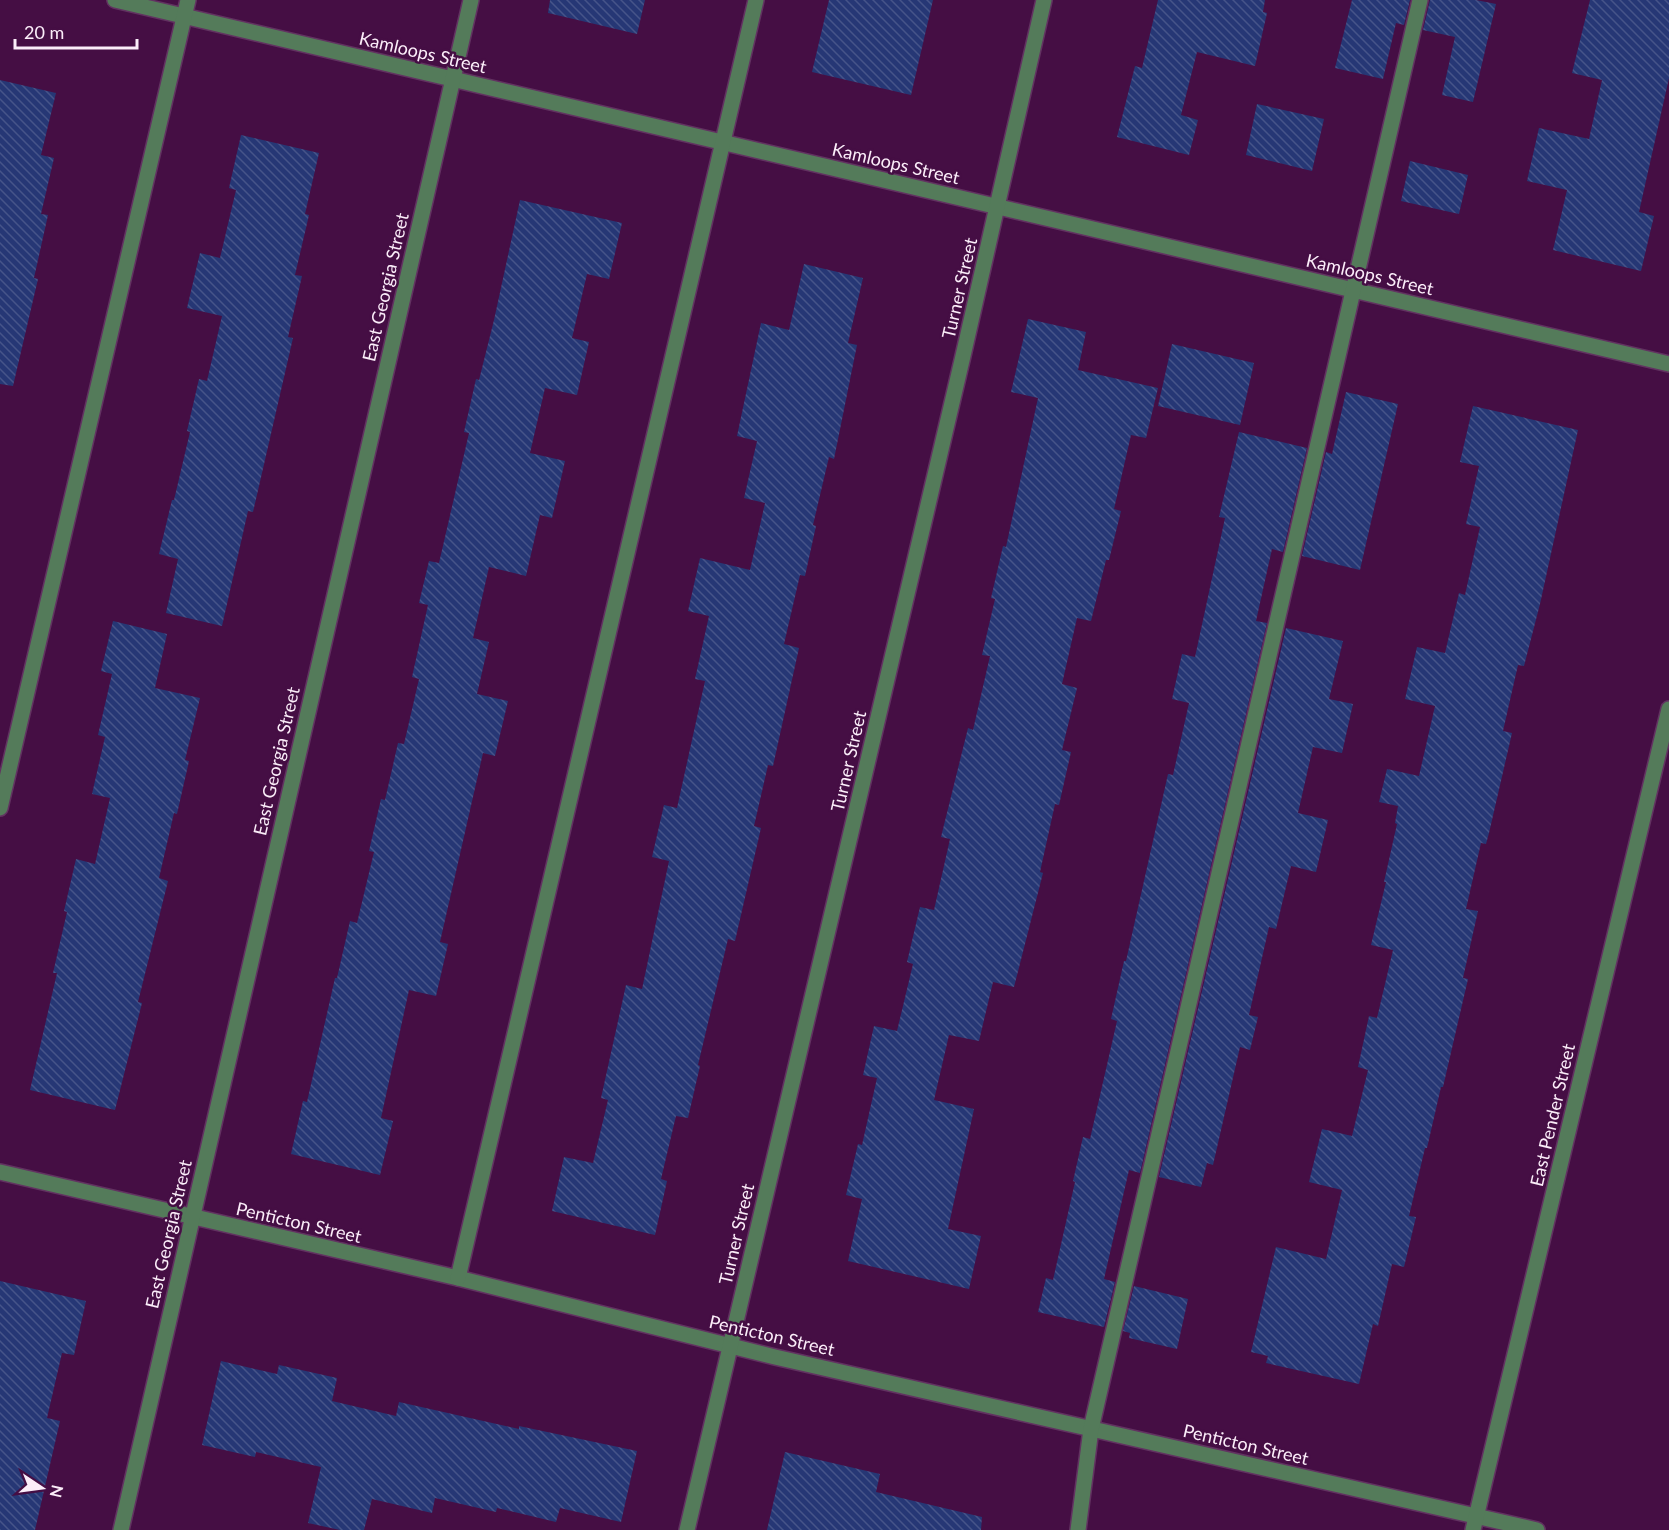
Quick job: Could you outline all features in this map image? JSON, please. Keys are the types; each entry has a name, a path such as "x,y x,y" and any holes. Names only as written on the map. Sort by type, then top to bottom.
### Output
{"street":[{"name":"Kamloops Street","path":"115,0 1669,364"},
{"path":"0,808 188,0"},
{"name":"East Georgia Street","path":"121,1530 471,0"},
{"path":"458,1278 756,0"},
{"name":"Turner Street","path":"687,1530 1044,0"},
{"path":"1078,1530 1091,1429 1420,0"},
{"name":"East Pender Street","path":"1475,1523 1669,709"},
{"name":"Penticton Street","path":"0,1172 458,1278 1475,1523 1537,1530"}],"building":[{"path":"550,0 645,0 637,34 548,13"},
{"path":"829,0 933,0 911,95 812,72"},
{"path":"1158,0 1265,0 1263,12 1267,13 1255,66 1197,52 1181,115 1198,120 1189,155 1117,137 1135,66 1142,68"},
{"path":"1352,0 1410,0 1404,25 1396,23 1383,79 1335,68"},
{"path":"1430,0 1476,0 1496,4 1473,102 1442,95 1455,37 1423,30"},
{"path":"1590,0 1669,0 1669,78 1639,212 1654,216 1641,271 1553,250 1567,190 1527,181 1539,128 1589,139 1602,80 1572,73"},
{"path":"0,80 56,93 41,155 54,158 41,214 48,215 34,278 38,279 13,386 0,384"},
{"path":"1257,104 1324,119 1312,171 1246,155"},
{"path":"241,135 319,153 305,214 309,215 295,275 302,276 288,337 293,338 253,512 248,511 222,626 166,613 178,559 159,554 190,432 187,431 199,379 207,381 222,316 187,308 200,253 220,258 236,190 229,188"},
{"path":"1410,161 1468,175 1459,214 1401,201"},
{"path":"520,200 622,223 609,279 587,274 572,338 589,342 577,395 545,388 530,453 565,461 552,518 540,515 526,576 489,567 473,638 489,642 477,694 508,701 495,756 483,753 440,942 448,944 436,996 409,990 381,1118 393,1121 380,1175 291,1154 303,1101 307,1102 350,921 357,923 374,852 369,851 381,799 385,800 398,743 404,744 419,679 412,677 428,605 419,603 429,561 439,563 469,433 464,432 476,379 479,380 494,320"},
{"path":"804,264 863,278 848,343 857,345 834,459 829,457 813,525 816,526 805,576 800,575 784,644 799,648 773,766 768,765 754,826 761,828 735,941 728,939 688,1118 676,1116 661,1179 667,1181 655,1235 552,1211 564,1157 593,1163 608,1100 601,1098 626,985 642,989 669,861 652,857 664,805 677,808 705,681 695,679 709,616 688,611 700,558 750,570 765,503 744,498 757,441 737,436 761,323 789,330"},
{"path":"1028,319 1086,332 1078,370 1158,388 1146,438 1131,435 1114,509 1121,511 1091,621 1077,618 1062,684 1077,688 1062,750 1071,752 1059,805 1055,804 1040,872 1043,873 1014,987 993,982 979,1041 949,1035 934,1100 974,1109 948,1229 981,1236 969,1289 848,1261 862,1199 846,1195 858,1144 862,1145 877,1078 863,1075 874,1026 897,1031 913,964 907,962 920,907 934,910 950,839 941,837 968,728 973,730 990,656 982,655 995,599 991,598 1003,546 1006,547 1038,398 1011,392"},
{"path":"1172,344 1254,363 1240,425 1158,406"},
{"path":"1346,392 1398,404 1360,570 1302,556 1326,452 1332,454"},
{"path":"1473,406 1578,430 1540,604 1524,666 1518,665 1503,731 1512,733 1489,833 1486,844 1481,843 1466,909 1478,911 1463,978 1468,979 1443,1087 1441,1087 1409,1216 1416,1217 1404,1267 1392,1264 1378,1326 1373,1324 1359,1384 1266,1363 1268,1356 1251,1352 1276,1247 1326,1259 1342,1190 1309,1182 1322,1129 1352,1136 1368,1070 1358,1067 1369,1016 1377,1018 1393,950 1371,945 1397,824 1395,823 1398,806 1379,802 1387,769 1419,776 1435,706 1405,699 1417,647 1445,653 1459,593 1465,595 1480,527 1466,524 1479,466 1460,462"},
{"path":"1239,432 1307,448 1283,552 1272,549 1256,621 1267,623 1140,1173 1129,1170 1104,1279 1115,1282 1104,1327 1038,1312 1046,1278 1053,1280 1083,1137 1090,1139 1117,1021 1111,1019 1124,961 1126,961 1168,774 1173,775 1189,703 1172,699 1182,654 1195,657 1225,518 1219,517"},
{"path":"113,621 167,634 155,688 200,698 185,760 189,761 177,814 174,813 159,878 168,881 138,1002 142,1003 115,1110 30,1090 57,973 53,973 76,859 95,864 110,798 92,794 105,737 98,735 112,674 101,671"},
{"path":"1286,628 1343,641 1329,699 1353,704 1342,753 1313,747 1298,813 1328,820 1316,872 1291,866 1276,929 1269,927 1249,1015 1258,1017 1250,1050 1240,1047 1213,1165 1207,1163 1201,1187 1159,1177"},
{"path":"0,1281 86,1301 74,1355 62,1353 47,1418 60,1421 35,1530 0,1530"},
{"path":"1134,1286 1188,1299 1177,1349 1129,1338 1130,1333 1123,1331"},
{"path":"221,1361 277,1374 279,1365 337,1378 332,1401 396,1416 399,1402 519,1429 519,1426 637,1451 621,1522 560,1508 556,1522 497,1508 496,1512 435,1498 432,1513 372,1499 364,1530 340,1530 308,1523 321,1467 256,1452 255,1457 202,1445"},
{"path":"785,1452 880,1474 876,1492 982,1517 981,1530 767,1530"}]}
